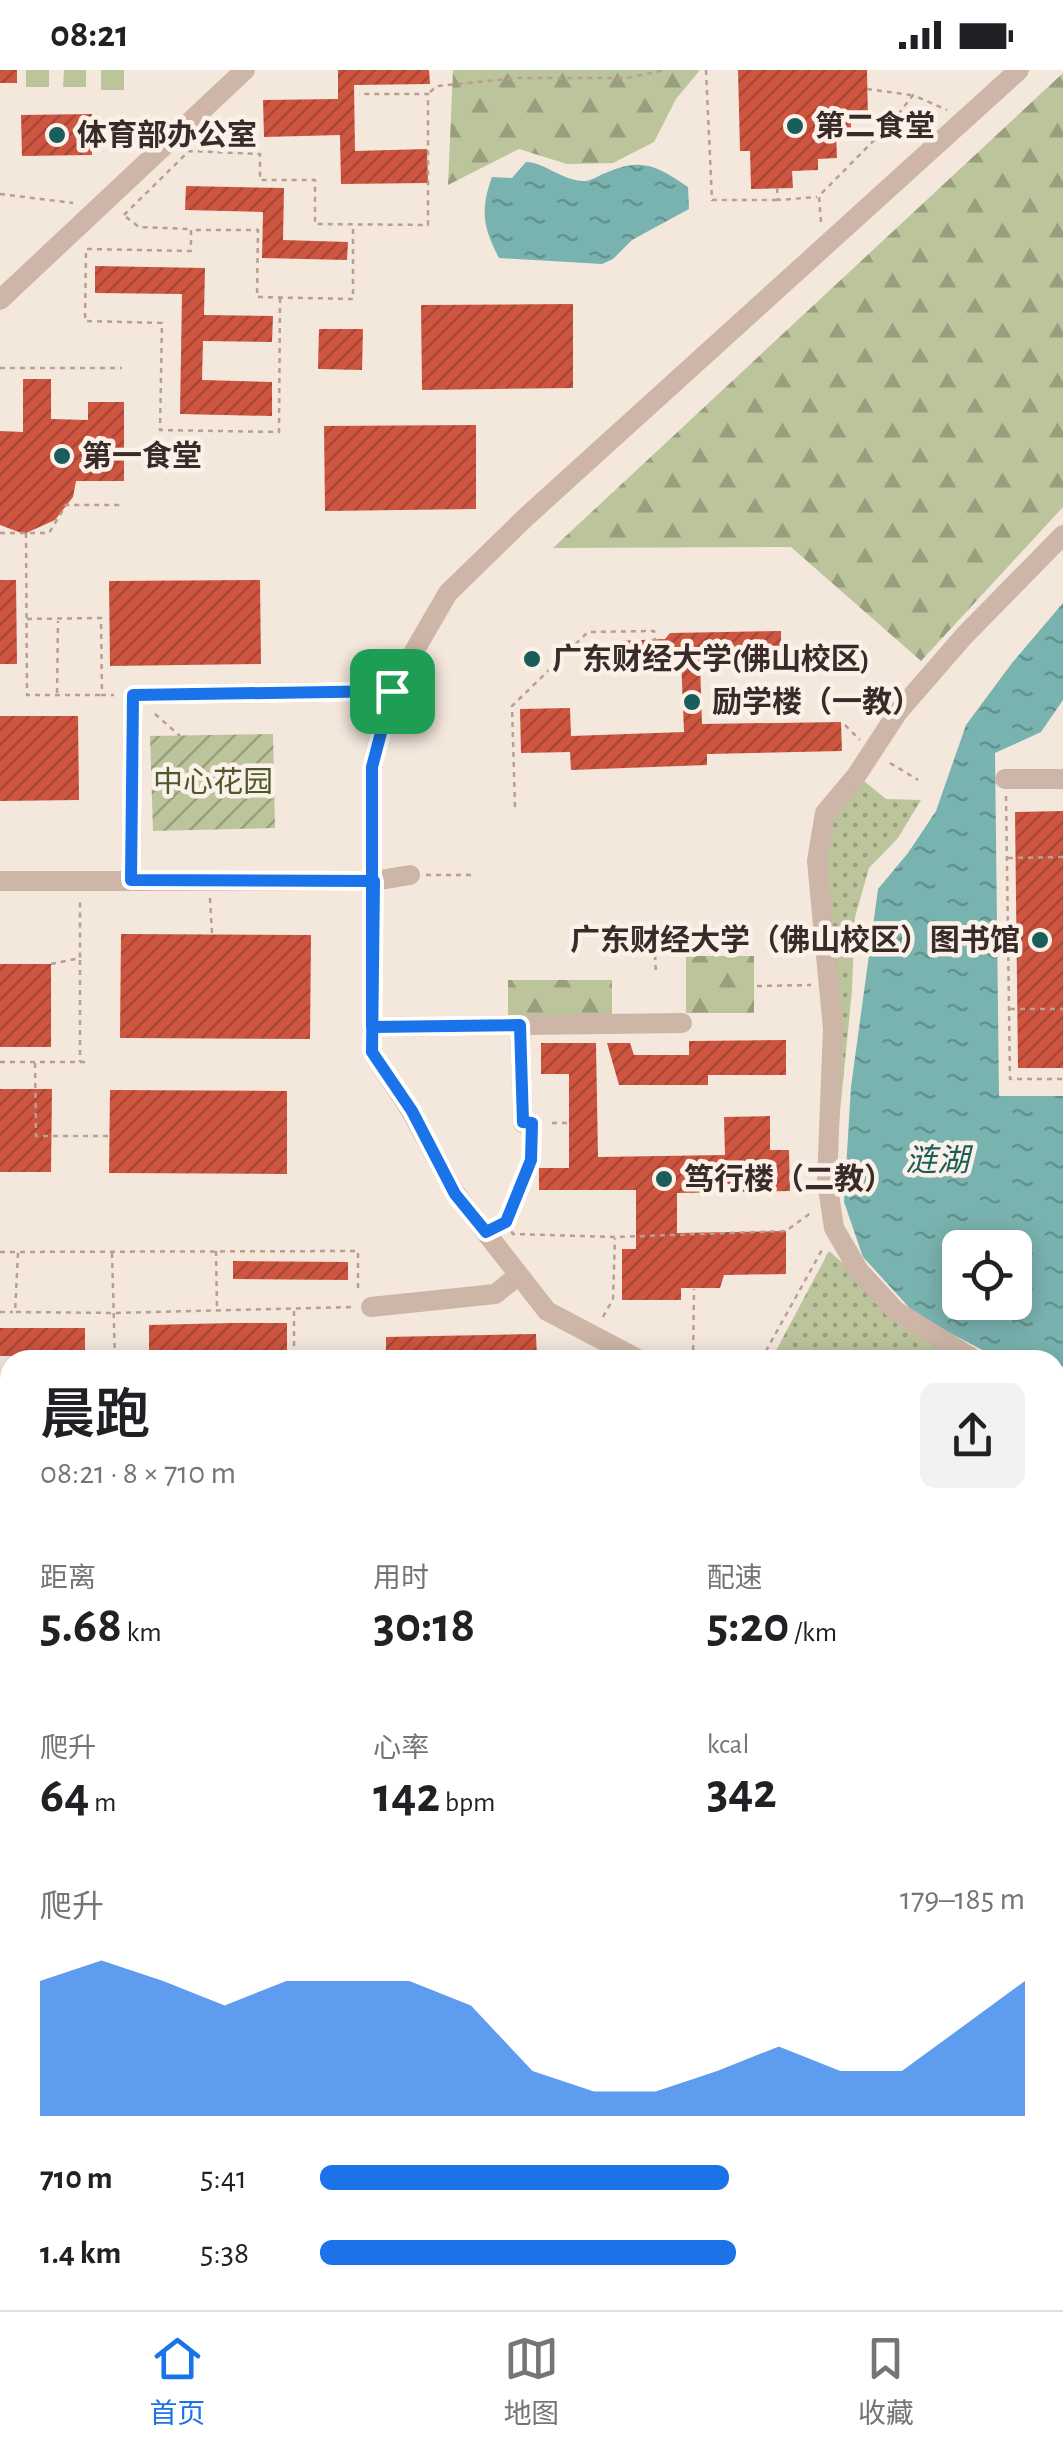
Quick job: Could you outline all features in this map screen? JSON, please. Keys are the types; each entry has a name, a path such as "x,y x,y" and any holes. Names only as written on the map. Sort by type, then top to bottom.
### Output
{"street":[{"path":"0,300 245,70"},
{"path":"620,1350 547,1311 455,1194 412,1111 372,1052 372,767 392,691 448,593 1019,70"},
{"path":"960,1350 896,1311 859,1271 834,1228 826,1181 832,1029 817,862 825,813 898,712 964,636 1063,534"},
{"path":"131,880 133,695 392,691"},
{"path":"1005,779 1063,779"},
{"path":"0,882 374,881 410,876"},
{"path":"372,1027 682,1023"},
{"path":"520,1025 523,1122 532,1123"},
{"path":"370,1306 495,1294 518,1276"}],"path":[{"path":"124,215 189,152 260,154 260,180 315,180 315,224 428,224 428,94 436,86 518,78 627,78 665,70"},
{"path":"706,70 712,200 818,196 894,120 913,95"},
{"path":"868,90 913,95 966,118"},
{"path":"359,94 428,94"},
{"path":"776,188 778,200"},
{"path":"0,194 103,203 139,227 258,230 257,297 353,299 353,224"},
{"path":"818,196 823,248"},
{"path":"191,230 191,250 86,249 85,322 162,323 160,430 279,432 280,298"},
{"path":"0,368 122,368"},
{"path":"0,534 49,533 66,505 124,505"},
{"path":"26,533 26,695 133,695 180,736"},
{"path":"56,695 58,618"},
{"path":"27,619 101,618 102,695"},
{"path":"515,807 512,706 588,632 654,630 655,640"},
{"path":"872,752 918,780"},
{"path":"1005,779 1010,1078 1063,1079"},
{"path":"1006,858 1063,857"},
{"path":"410,876 472,874"},
{"path":"0,1062 82,1062 80,881"},
{"path":"209,882 212,934"},
{"path":"782,933 822,928"},
{"path":"654,935 656,974"},
{"path":"52,964 80,958"},
{"path":"757,986 828,985"},
{"path":"1009,1009 1063,1010"},
{"path":"36,1062 36,1136 110,1136"},
{"path":"486,1232 506,1222 531,1160 532,1123"},
{"path":"506,1222 514,1234 615,1236 786,1231 829,1199"},
{"path":"766,1350 834,1228"},
{"path":"592,1336 614,1299 615,1236"},
{"path":"216,1250 217,1311"},
{"path":"0,1252 358,1251 358,1307 0,1312"},
{"path":"15,1312 18,1252"},
{"path":"112,1252 116,1350"},
{"path":"693,1350 694,1289"},
{"path":"294,1310 294,1350"}],"green space":[{"path":"26,70 49,70 49,87 26,87"},
{"path":"64,70 86,70 86,87 63,87"},
{"path":"101,70 124,70 124,90 101,90"},
{"path":"453,70 700,70 676,99 654,142 613,163 567,164 519,149 448,185"},
{"path":"1063,73 1063,507 921,661 791,547 553,548"},
{"name":"中心花园","path":"273,734 275,828 153,831 150,736"},
{"path":"864,781 886,799 921,800 898,838 869,868 855,917 839,1122 824,867 830,816"},
{"path":"686,956 754,956 754,1013 686,1013"},
{"path":"508,980 612,980 612,1018 508,1018"},
{"path":"829,1251 943,1350 776,1350"}],"water":[{"path":"526,162 586,181 631,165 650,166 688,187 689,209 632,240 602,264 499,258 485,218 488,189 492,177 512,178"},
{"name":"涟湖","path":"1063,603 1063,700 1041,732 995,753 999,1096 1063,1096 1063,1350 982,1350 916,1315 863,1257 844,1202 851,1087 878,889 936,811 966,725"}],"building":[{"path":"0,70 17,70 17,83 0,83"},
{"path":"338,70 429,70 430,84 354,85 355,151 427,149 428,183 341,184 340,135 264,137 263,100 338,99"},
{"name":"第二食堂","path":"738,70 867,70 868,120 851,121 851,132 836,133 837,158 818,159 818,170 792,171 793,188 751,189 750,151 740,151"},
{"name":"体育部办公室","path":"92,114 92,155 22,156 21,115"},
{"path":"186,186 284,188 283,240 348,242 347,260 262,258 263,212 185,210"},
{"path":"95,266 205,268 204,315 273,316 272,342 203,341 202,380 272,382 272,416 180,414 182,294 95,293"},
{"path":"573,304 573,388 422,390 421,305"},
{"path":"319,329 363,329 362,370 318,369"},
{"name":"第一食堂","path":"23,379 51,379 51,419 88,420 88,402 124,402 124,481 76,481 73,497 55,520 24,534 0,525 0,431 23,432"},
{"path":"476,425 476,509 325,511 324,426"},
{"path":"0,580 16,580 17,664 0,664"},
{"path":"260,580 261,664 110,666 109,581"},
{"name":"励学楼（一教）","path":"781,631 781,661 700,663 702,724 841,722 842,751 707,754 707,765 571,770 570,752 521,753 520,709 570,708 571,736 684,732 681,657 618,660 618,641 665,639 670,633"},
{"path":"0,716 78,716 79,800 0,801"},
{"name":"广东财经大学（佛山校区）图书馆","path":"1063,811 1063,1068 1018,1068 1015,812"},
{"path":"121,934 311,935 310,1039 120,1038"},
{"path":"0,964 51,964 51,1047 0,1047"},
{"path":"786,1040 786,1075 708,1075 708,1085 619,1085 607,1043 630,1043 634,1055 689,1055 689,1041"},
{"name":"笃行楼（二教）","path":"541,1043 596,1043 598,1157 725,1155 724,1117 770,1116 770,1150 789,1150 790,1191 677,1193 677,1233 786,1231 786,1274 724,1275 720,1288 681,1288 681,1300 622,1300 622,1249 636,1249 636,1190 539,1190 539,1168 569,1168 569,1074 541,1074"},
{"path":"0,1089 52,1089 51,1172 0,1172"},
{"path":"110,1090 287,1091 287,1174 109,1173"},
{"path":"233,1261 348,1262 348,1280 233,1279"},
{"path":"287,1323 287,1350 149,1350 149,1325"},
{"path":"0,1328 85,1328 85,1350 0,1350"},
{"path":"536,1334 537,1350 386,1350 386,1337"}],"place":[{"name":"第二食堂","path":"795,126"},
{"name":"体育部办公室","path":"57,135"},
{"name":"第一食堂","path":"62,456"},
{"name":"广东财经大学(佛山校区)","path":"532,659"},
{"name":"励学楼（一教）","path":"692,702"},
{"name":"广东财经大学（佛山校区）图书馆","path":"1040,940"},
{"name":"笃行楼（二教）","path":"664,1179"}],"route":[{"path":"392,691 133,695 131,880 374,881 372,1027 372,1052 412,1111 455,1194 486,1232 506,1222 531,1160 532,1123 523,1122 520,1025 372,1027 374,881 372,767 392,691"}]}
